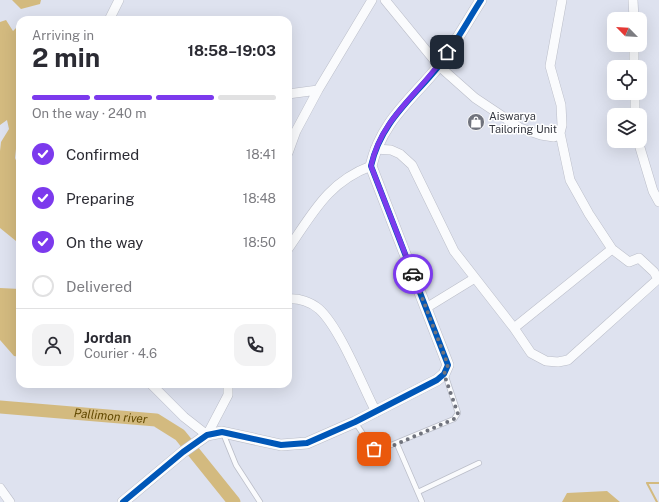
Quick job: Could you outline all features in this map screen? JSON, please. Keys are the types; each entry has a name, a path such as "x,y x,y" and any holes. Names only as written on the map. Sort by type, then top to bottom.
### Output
{"street":[{"path":"111,16 119,0"},
{"path":"292,142 296,131 318,90 372,0"},
{"path":"385,0 439,66 475,98 520,128 541,135 554,137 560,133"},
{"path":"123,502 183,452 204,437 222,432 281,445 307,443 376,412 437,380 444,374 448,365 371,166 375,149 388,123 439,66 481,0"},
{"path":"375,149 391,150 400,154 412,165 454,251 514,328 531,353 546,361 568,360 658,279 654,272 639,258 629,262 612,249 589,214 570,180 560,133 562,125 561,105 550,66 562,0"},
{"path":"633,0 634,12"},
{"path":"292,93 318,90"},
{"path":"640,148 653,191 659,202"},
{"path":"292,242 309,216 343,179 371,166"},
{"path":"514,328 612,249"},
{"path":"426,308 475,278"},
{"path":"292,299 305,301 318,309 328,318 336,331 376,412"},
{"path":"155,388 204,437"},
{"path":"204,437 228,395 228,388"},
{"path":"0,488 10,502"}],"lane":[{"path":"354,422 374,449 383,450 456,417 458,414 444,374"},
{"path":"222,432 236,465 260,502"},
{"path":"397,444 422,502"},
{"path":"418,492 479,463"}],"shaded area":[{"path":"12,0 41,0 40,4 21,9"},
{"path":"6,20 13,31 16,28 16,241 0,228 0,151 1,142 9,129 7,120 0,125 0,22"},
{"path":"0,288 16,289 16,356 0,340"},
{"path":"607,491 620,502 562,502 567,493"}],"waterway":[{"name":"Pallimon river","path":"0,407 156,420 180,435 234,502"},
{"path":"657,502 647,483 659,483"}],"cycle path":[{"path":"123,502 183,452 207,435 222,432 281,445 307,443 355,422 437,380 444,374 448,365 371,166 376,150 389,124 438,67 481,0"}],"way so far":[{"path":"374,449 383,450 454,419 458,414 444,374 448,365 413,274"}],"place":[{"name":"Aiswarya Tailoring Unit","path":"476,122"}],"route":[{"path":"413,274 371,166 375,149 388,123 439,66 447,52"}]}
